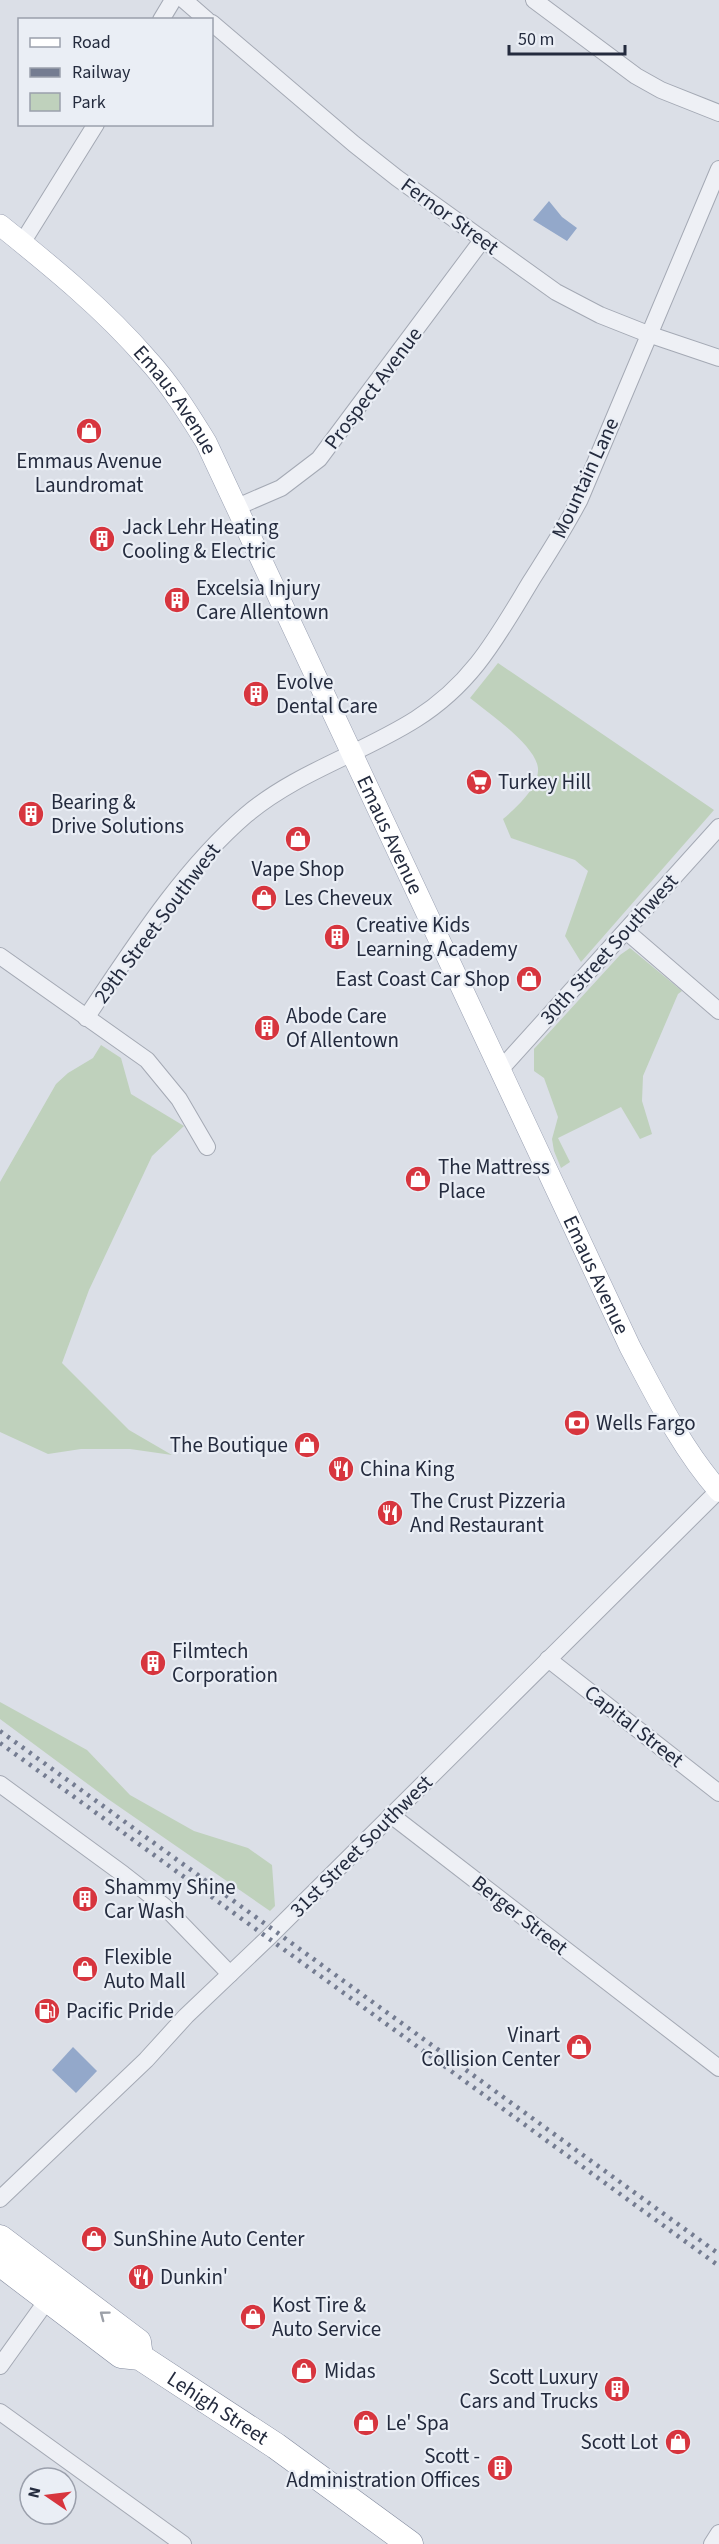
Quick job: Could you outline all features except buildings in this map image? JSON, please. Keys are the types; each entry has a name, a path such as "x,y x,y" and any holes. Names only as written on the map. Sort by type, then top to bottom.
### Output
{"highway":[{"name":"Lehigh Street","path":"0,2238 138,2342 140,2357"},
{"name":"Lehigh Street","path":"0,2263 121,2355 140,2357 276,2446 410,2544"}],"main road":[{"name":"Emaus Avenue","path":"0,225 102,313 148,359 175,394 206,442 630,1347 674,1426 707,1477 719,1491"}],"street":[{"path":"162,18 174,0"},
{"path":"184,0 205,18"},
{"path":"534,0 636,76 661,90 719,113"},
{"name":"Fernor Street","path":"213,24 354,144 564,297 600,315 648,334 719,358"},
{"path":"22,243 95,126"},
{"name":"Mountain Lane","path":"351,753 414,721 433,708 472,673 487,654 564,531 580,499 719,169"},
{"name":"Prospect Avenue","path":"237,507 281,488 299,477 319,459 483,239"},
{"name":"29th Street Southwest","path":"86,1018 169,901 218,841 280,790 351,753"},
{"name":"30th Street Southwest","path":"499,1071 719,827"},
{"path":"627,931 719,1011"},
{"path":"0,956 147,1060 180,1099 207,1147"},
{"name":"31st Street Southwest","path":"0,2199 146,2060 230,1974 719,1491"},
{"name":"Capital Street","path":"548,1659 719,1793"},
{"path":"0,1784 164,1906 230,1974"},
{"name":"Berger Street","path":"391,1815 719,2068"},
{"path":"0,2366 48,2299"},
{"path":"0,2412 183,2544"},
{"path":"712,2544 719,2534"}],"green space":[{"path":"498,663 714,810 581,962 565,936 588,871 575,860 511,838 503,819 520,804 530,791 538,771 531,752 522,741 470,698"},
{"path":"630,948 682,991 678,994 643,1076 642,1101 652,1134 640,1139 621,1107 558,1138 570,1162 561,1168 552,1139 558,1117 544,1078 534,1071 534,1049 620,955"},
{"path":"101,1045 121,1058 131,1094 184,1126 152,1156 89,1290 62,1363 129,1430 172,1455 130,1449 81,1449 48,1454 0,1432 0,1182 56,1084 68,1073 93,1058"},
{"path":"0,1702 87,1750 130,1795 194,1831 248,1848 272,1865 275,1906 270,1911 108,1799 0,1719"}],"water":[{"path":"549,201 562,217 577,228 567,241 533,220"},
{"path":"73,2047 97,2071 76,2093 52,2070"}],"railway":[{"path":"0,1731 719,2254"},
{"path":"0,1743 719,2266"}],"place":[{"name":"Emmaus Avenue Laundromat","path":"89,431"},
{"name":"Jack Lehr Heating Cooling & Electric","path":"102,539"},
{"name":"Excelsia Injury Care Allentown","path":"177,600"},
{"name":"Evolve Dental Care","path":"256,694"},
{"name":"Turkey Hill","path":"479,782"},
{"name":"Bearing & Drive Solutions","path":"31,814"},
{"name":"Vape Shop","path":"298,839"},
{"name":"Les Cheveux","path":"264,898"},
{"name":"Creative Kids Learning Academy","path":"337,937"},
{"name":"East Coast Car Shop","path":"529,979"},
{"name":"Abode Care Of Allentown","path":"267,1028"},
{"name":"The Mattress Place","path":"418,1179"},
{"name":"Wells Fargo","path":"577,1423"},
{"name":"The Boutique","path":"307,1445"},
{"name":"China King","path":"341,1469"},
{"name":"The Crust Pizzeria And Restaurant","path":"390,1513"},
{"name":"Filmtech Corporation","path":"153,1663"},
{"name":"Shammy Shine Car Wash","path":"85,1899"},
{"name":"Flexible Auto Mall","path":"85,1969"},
{"name":"Pacific Pride","path":"47,2011"},
{"name":"Vinart Collision Center","path":"579,2047"},
{"name":"SunShine Auto Center","path":"94,2239"},
{"name":"Dunkin'","path":"141,2277"},
{"name":"Kost Tire & Auto Service","path":"253,2317"},
{"name":"Midas","path":"304,2371"},
{"name":"Scott Luxury Cars and Trucks","path":"617,2389"},
{"name":"Le' Spa","path":"366,2423"},
{"name":"Scott Lot","path":"678,2442"},
{"name":"Scott - Administration Offices","path":"500,2468"}]}
